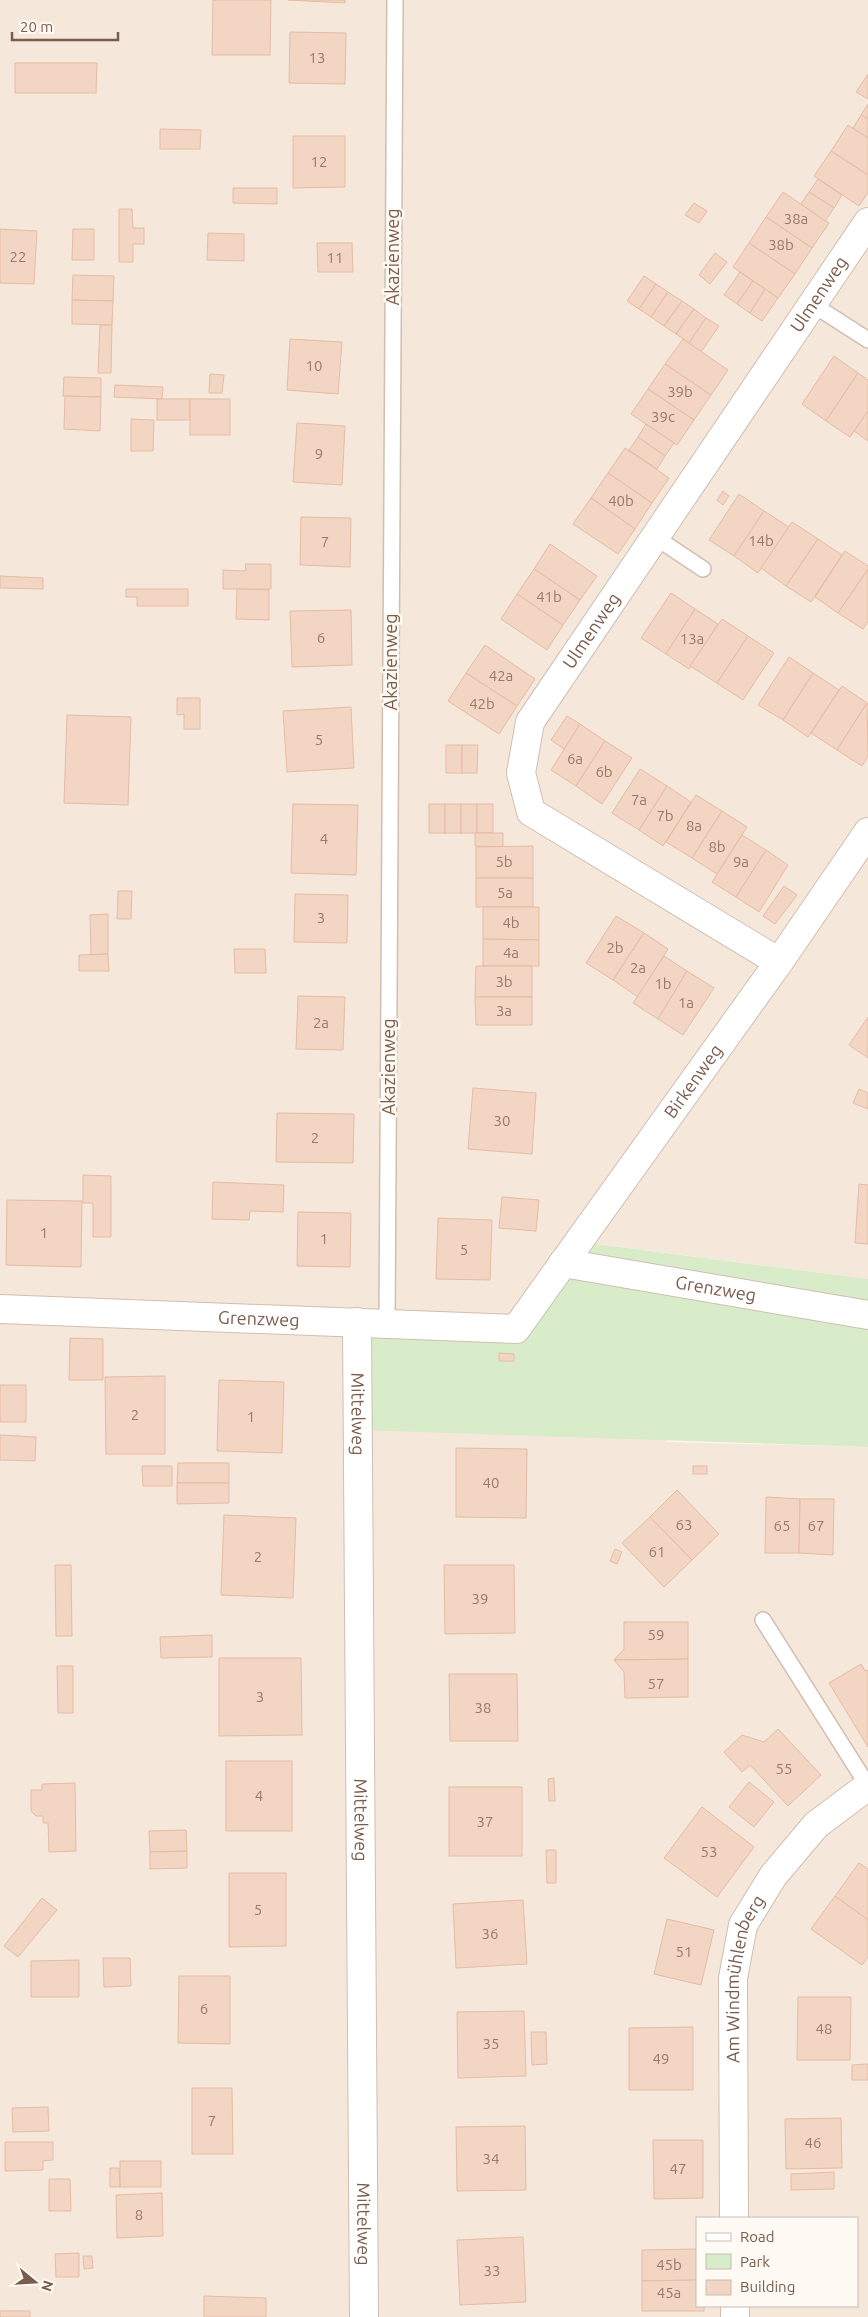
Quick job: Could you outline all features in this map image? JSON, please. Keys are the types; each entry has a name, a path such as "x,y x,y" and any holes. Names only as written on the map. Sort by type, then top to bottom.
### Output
{"street":[{"name":"Ulmenweg","path":"779,962 531,812 521,773 530,722 868,222"},
{"name":"Birkenweg","path":"516,1329 779,962 868,832"},
{"name":"Grenzweg","path":"563,1263 868,1315"},
{"name":"Grenzweg","path":"0,1309 516,1329"},
{"name":"Mittelweg","path":"357,1322 364,2317"},
{"name":"Am Windmühlenberg","path":"734,2217 733,1978 743,1925 772,1876 816,1825 868,1786"}],"lane":[{"name":"Akazienweg","path":"387,1324 395,0"},
{"path":"812,304 868,340"},
{"path":"655,537 702,569"},
{"path":"763,1620 868,1786"}],"shaded area":[{"path":"0,0 868,0 868,1279 589,1243 667,1442 868,1447 868,2317 0,2317"}],"green space":[{"path":"588,1243 868,1279 868,1447 358,1430 357,1323 516,1329"}],"building":[{"path":"213,0 271,0 270,55 212,55"},
{"path":"288,0 345,0 345,3"},
{"path":"290,32 346,33 345,84 289,83"},
{"path":"15,63 97,63 96,93 15,93"},
{"path":"868,74 868,99 856,92"},
{"path":"868,104 868,119 861,115"},
{"path":"861,115 868,119 868,138 853,128"},
{"path":"848,125 868,138 868,175 831,151"},
{"path":"160,129 201,130 200,149 160,149"},
{"path":"293,136 345,136 345,187 293,188"},
{"path":"831,151 868,175 868,192 859,206 814,176"},
{"path":"818,179 842,195 834,208 809,192"},
{"path":"233,188 277,188 277,204 233,203"},
{"path":"783,192 829,223 812,248 766,217"},
{"path":"809,192 834,208 825,221 801,204"},
{"path":"694,203 707,211 699,223 685,215"},
{"path":"119,209 132,209 133,228 144,228 144,244 133,244 133,262 119,262"},
{"path":"766,217 812,248 795,274 749,243"},
{"path":"0,229 37,231 34,284 0,283"},
{"path":"73,229 94,229 94,260 72,260"},
{"path":"208,233 244,234 244,261 207,260"},
{"path":"317,243 352,243 353,272 318,272"},
{"path":"749,243 795,274 778,298 733,267"},
{"path":"715,253 727,262 710,284 699,275"},
{"path":"740,272 753,281 737,304 724,295"},
{"path":"73,275 114,276 113,301 72,300"},
{"path":"644,276 656,284 639,309 627,301"},
{"path":"753,281 765,289 750,313 737,304"},
{"path":"656,284 668,292 651,317 639,309"},
{"path":"765,289 778,298 762,321 750,313"},
{"path":"668,292 682,301 664,326 651,317"},
{"path":"72,300 113,301 112,325 72,324"},
{"path":"682,301 694,309 676,334 664,326"},
{"path":"694,309 706,318 689,343 676,334"},
{"path":"706,318 719,326 701,352 689,343"},
{"path":"100,325 112,325 111,373 98,373"},
{"path":"290,339 342,342 338,394 287,390"},
{"path":"683,339 728,370 711,395 665,364"},
{"path":"834,356 858,373 826,421 802,404"},
{"path":"665,364 711,395 694,420 648,389"},
{"path":"858,373 868,380 868,411 850,437 826,421"},
{"path":"210,374 224,375 222,393 209,393"},
{"path":"64,377 101,378 101,397 63,396"},
{"path":"115,385 163,387 162,399 114,397"},
{"path":"648,389 694,420 677,445 631,414"},
{"path":"65,396 101,397 100,431 64,429"},
{"path":"157,399 190,399 190,420 157,420"},
{"path":"190,399 230,399 230,435 190,435"},
{"path":"868,411 868,441 854,431"},
{"path":"131,419 154,420 153,451 131,451"},
{"path":"297,423 345,426 342,485 293,482"},
{"path":"646,424 674,443 665,456 638,437"},
{"path":"638,437 665,456 657,469 629,450"},
{"path":"625,448 669,478 652,503 608,473"},
{"path":"608,473 652,503 635,529 591,498"},
{"path":"723,491 729,496 723,505 717,500"},
{"path":"739,494 764,511 734,556 709,540"},
{"path":"591,498 635,529 618,554 573,524"},
{"path":"764,511 789,527 758,573 734,556"},
{"path":"301,517 351,518 350,567 300,565"},
{"path":"792,522 818,539 786,586 761,568"},
{"path":"818,539 842,555 811,602 786,586"},
{"path":"550,544 597,576 580,600 534,569"},
{"path":"845,551 868,566 868,569 838,613 815,597"},
{"path":"245,564 271,564 271,589 223,589 223,570 246,571"},
{"path":"534,569 580,600 563,625 517,594"},
{"path":"868,569 868,621 863,629 838,613"},
{"path":"0,576 43,578 43,589 0,588"},
{"path":"126,589 188,589 188,606 137,606 137,597 126,597"},
{"path":"237,589 269,590 269,620 236,619"},
{"path":"671,593 695,609 666,654 641,638"},
{"path":"517,594 563,625 547,650 501,619"},
{"path":"695,609 718,624 689,669 666,654"},
{"path":"351,610 352,665 292,667 290,611"},
{"path":"722,619 748,636 717,683 690,666"},
{"path":"748,636 774,653 743,700 717,683"},
{"path":"485,645 535,679 517,706 466,673"},
{"path":"789,657 813,673 783,720 758,705"},
{"path":"466,673 517,706 499,734 448,701"},
{"path":"813,673 839,690 808,737 783,720"},
{"path":"842,686 867,703 837,750 811,733"},
{"path":"177,698 200,698 200,729 184,729 184,714 177,715"},
{"path":"867,703 868,756 862,766 837,750"},
{"path":"351,707 354,768 287,772 283,711"},
{"path":"67,715 131,717 128,805 64,803"},
{"path":"567,716 580,724 564,749 551,740"},
{"path":"580,724 605,741 576,786 551,770"},
{"path":"605,741 632,758 602,804 576,786"},
{"path":"446,745 462,745 462,773 446,773"},
{"path":"462,745 478,745 477,773 462,773"},
{"path":"640,769 667,786 639,830 612,813"},
{"path":"667,786 691,802 663,846 639,830"},
{"path":"696,795 722,811 692,858 666,842"},
{"path":"293,804 358,805 356,875 291,873"},
{"path":"429,804 445,804 445,833 429,833"},
{"path":"445,804 461,804 461,833 445,833"},
{"path":"461,804 477,804 477,833 461,833"},
{"path":"477,804 493,804 493,833 477,833"},
{"path":"722,811 747,827 717,874 692,858"},
{"path":"475,833 503,833 503,847 475,846"},
{"path":"742,835 766,850 736,897 712,882"},
{"path":"533,846 533,878 476,878 476,847"},
{"path":"766,850 788,865 759,912 736,897"},
{"path":"476,878 533,878 533,907 476,907"},
{"path":"784,886 797,895 775,924 763,916"},
{"path":"118,891 132,891 131,919 117,919"},
{"path":"295,894 348,895 347,943 294,942"},
{"path":"483,907 539,907 539,940 483,939"},
{"path":"108,914 108,954 91,955 90,915"},
{"path":"616,916 644,933 613,980 586,963"},
{"path":"644,933 668,949 638,997 613,980"},
{"path":"483,939 539,940 539,966 483,966"},
{"path":"234,949 265,949 266,973 235,973"},
{"path":"108,954 109,971 79,971 79,955"},
{"path":"664,956 687,971 658,1019 633,1003"},
{"path":"476,966 532,966 532,997 475,997"},
{"path":"687,971 714,988 683,1035 658,1019"},
{"path":"298,996 345,997 343,1050 296,1049"},
{"path":"475,997 532,997 532,1025 476,1025"},
{"path":"868,1017 868,1058 849,1045"},
{"path":"473,1088 536,1093 532,1154 468,1149"},
{"path":"859,1089 868,1093 868,1109 853,1103"},
{"path":"277,1113 354,1114 353,1163 276,1162"},
{"path":"83,1175 111,1176 111,1237 93,1237 93,1203 83,1203"},
{"path":"213,1182 284,1185 283,1212 250,1211 249,1220 212,1219"},
{"path":"859,1184 868,1185 868,1244 855,1243"},
{"path":"502,1197 539,1200 536,1231 499,1228"},
{"path":"7,1200 82,1201 81,1267 6,1265"},
{"path":"298,1212 351,1213 350,1267 297,1266"},
{"path":"438,1218 492,1220 490,1280 436,1279"},
{"path":"70,1338 103,1339 103,1380 69,1380"},
{"path":"499,1353 514,1354 514,1361 499,1361"},
{"path":"165,1376 165,1454 106,1454 105,1377"},
{"path":"219,1380 284,1382 282,1453 217,1451"},
{"path":"0,1385 26,1385 26,1422 0,1422"},
{"path":"0,1435 36,1437 35,1461 0,1460"},
{"path":"456,1448 527,1449 526,1518 456,1517"},
{"path":"178,1463 229,1463 229,1483 177,1483"},
{"path":"142,1466 172,1466 172,1486 143,1486"},
{"path":"693,1466 707,1466 707,1474 693,1474"},
{"path":"177,1483 229,1483 229,1503 177,1504"},
{"path":"677,1490 719,1534 692,1560 650,1517"},
{"path":"766,1497 800,1499 799,1553 765,1553"},
{"path":"800,1499 834,1499 833,1555 799,1553"},
{"path":"224,1515 296,1518 293,1598 221,1595"},
{"path":"650,1517 692,1560 664,1587 622,1543"},
{"path":"615,1549 622,1552 617,1564 610,1561"},
{"path":"55,1565 71,1565 72,1636 56,1636"},
{"path":"444,1565 514,1565 515,1633 445,1634"},
{"path":"624,1622 688,1622 688,1659 614,1660 624,1649"},
{"path":"212,1635 212,1657 161,1658 160,1637"},
{"path":"219,1658 301,1658 302,1735 219,1736"},
{"path":"688,1659 688,1697 625,1698 624,1672 614,1660"},
{"path":"861,1664 865,1671 868,1670 868,1747 829,1683"},
{"path":"57,1666 73,1666 73,1713 58,1713"},
{"path":"449,1674 517,1674 518,1741 450,1741"},
{"path":"778,1729 821,1775 788,1806 750,1765 742,1772 724,1752 742,1735 764,1742"},
{"path":"226,1761 292,1761 292,1831 226,1831"},
{"path":"554,1778 555,1801 549,1801 548,1779"},
{"path":"749,1782 774,1802 754,1827 729,1807"},
{"path":"75,1783 76,1851 49,1852 48,1823 43,1823 43,1816 36,1816 31,1811 31,1790 42,1790 42,1784"},
{"path":"449,1787 522,1787 522,1856 449,1856"},
{"path":"702,1807 754,1847 717,1897 664,1858"},
{"path":"186,1830 187,1851 150,1852 149,1831"},
{"path":"546,1850 556,1850 556,1883 547,1883"},
{"path":"187,1851 187,1868 150,1869 150,1852"},
{"path":"859,1863 868,1869 868,1920 835,1896"},
{"path":"229,1873 286,1873 286,1946 229,1947"},
{"path":"835,1896 868,1920 868,1957 862,1965 811,1929"},
{"path":"42,1898 57,1910 18,1957 4,1946"},
{"path":"523,1900 527,1964 456,1968 453,1904"},
{"path":"667,1919 714,1930 701,1985 654,1974"},
{"path":"103,1958 130,1958 131,1986 104,1987"},
{"path":"79,1960 79,1997 31,1997 31,1961"},
{"path":"179,1976 230,1976 230,2044 178,2043"},
{"path":"798,1997 851,1997 850,2060 797,2060"},
{"path":"524,2011 526,2076 458,2078 457,2012"},
{"path":"693,2027 693,2090 629,2090 629,2028"},
{"path":"531,2032 546,2032 547,2064 532,2065"},
{"path":"868,2064 868,2080 852,2080 852,2065"},
{"path":"192,2088 232,2088 233,2154 192,2154"},
{"path":"48,2107 49,2131 13,2132 12,2108"},
{"path":"841,2118 842,2168 786,2169 785,2119"},
{"path":"525,2126 526,2190 457,2191 456,2127"},
{"path":"653,2140 703,2140 703,2198 654,2199"},
{"path":"5,2142 53,2142 53,2160 43,2161 43,2170 5,2171"},
{"path":"120,2161 161,2161 161,2187 120,2187"},
{"path":"110,2168 119,2168 120,2187 110,2187"},
{"path":"834,2172 834,2189 791,2190 791,2174"},
{"path":"49,2179 70,2179 71,2211 49,2211"},
{"path":"162,2193 163,2236 117,2238 116,2195"},
{"path":"523,2237 526,2302 460,2305 457,2240"},
{"path":"696,2249 696,2280 642,2281 642,2250"},
{"path":"79,2253 79,2277 56,2277 55,2254"},
{"path":"83,2256 92,2256 93,2268 84,2269"},
{"path":"696,2280 696,2307 704,2307 704,2311 642,2311 642,2281"},
{"path":"204,2296 266,2298 266,2317 204,2317"},
{"path":"0,2311 30,2311 30,2317 0,2317"}]}
